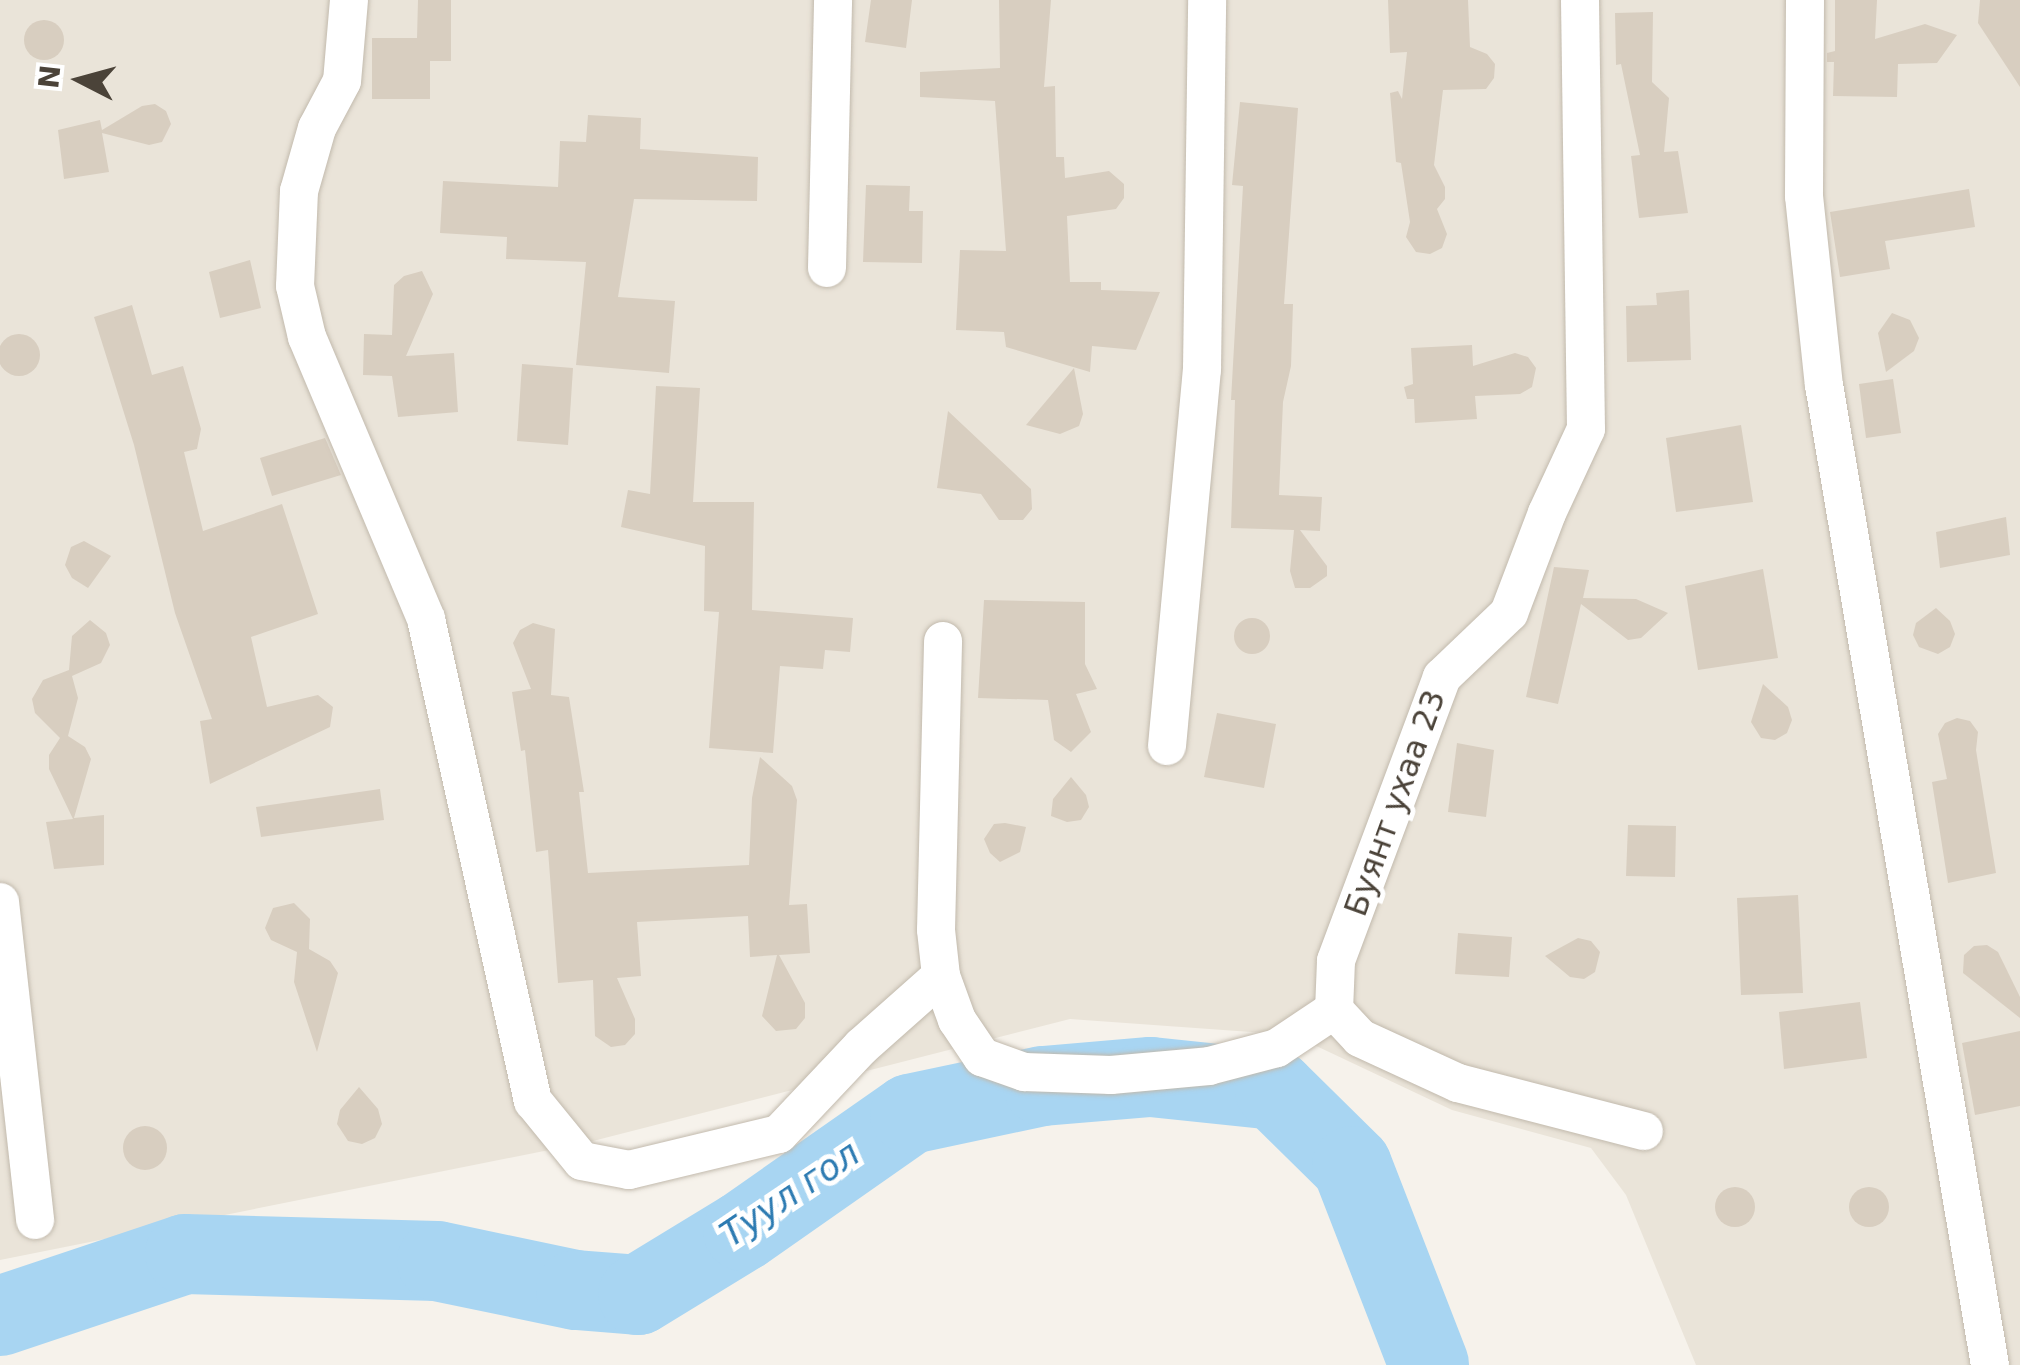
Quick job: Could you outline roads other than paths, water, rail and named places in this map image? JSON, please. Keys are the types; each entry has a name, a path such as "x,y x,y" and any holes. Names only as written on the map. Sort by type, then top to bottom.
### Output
{"street":[{"path":"349,0 342,81 317,128 299,190 294,286 307,338 426,619 533,1101 582,1162 629,1170 779,1134 861,1047 941,976"},
{"path":"827,268 833,0"},
{"path":"1166,746 1202,370 1207,0"},
{"name":"Буянт ухаа 23","path":"1334,1010 1336,961 1442,677 1509,613 1547,513 1586,429 1580,0"},
{"path":"1805,0 1804,196 1824,384 1990,1365"},
{"path":"943,641 936,930 941,976 958,1020 982,1058 1024,1072 1110,1075 1209,1066 1277,1048 1334,1010 1360,1038 1458,1083 1644,1132"},
{"path":"0,902 35,1220"}],"waterway":[{"name":"Туул гол","path":"0,1316 185,1254 437,1261 576,1290 638,1295 743,1231 910,1114 1043,1086 1151,1077 1275,1090 1352,1166 1429,1365"}]}
